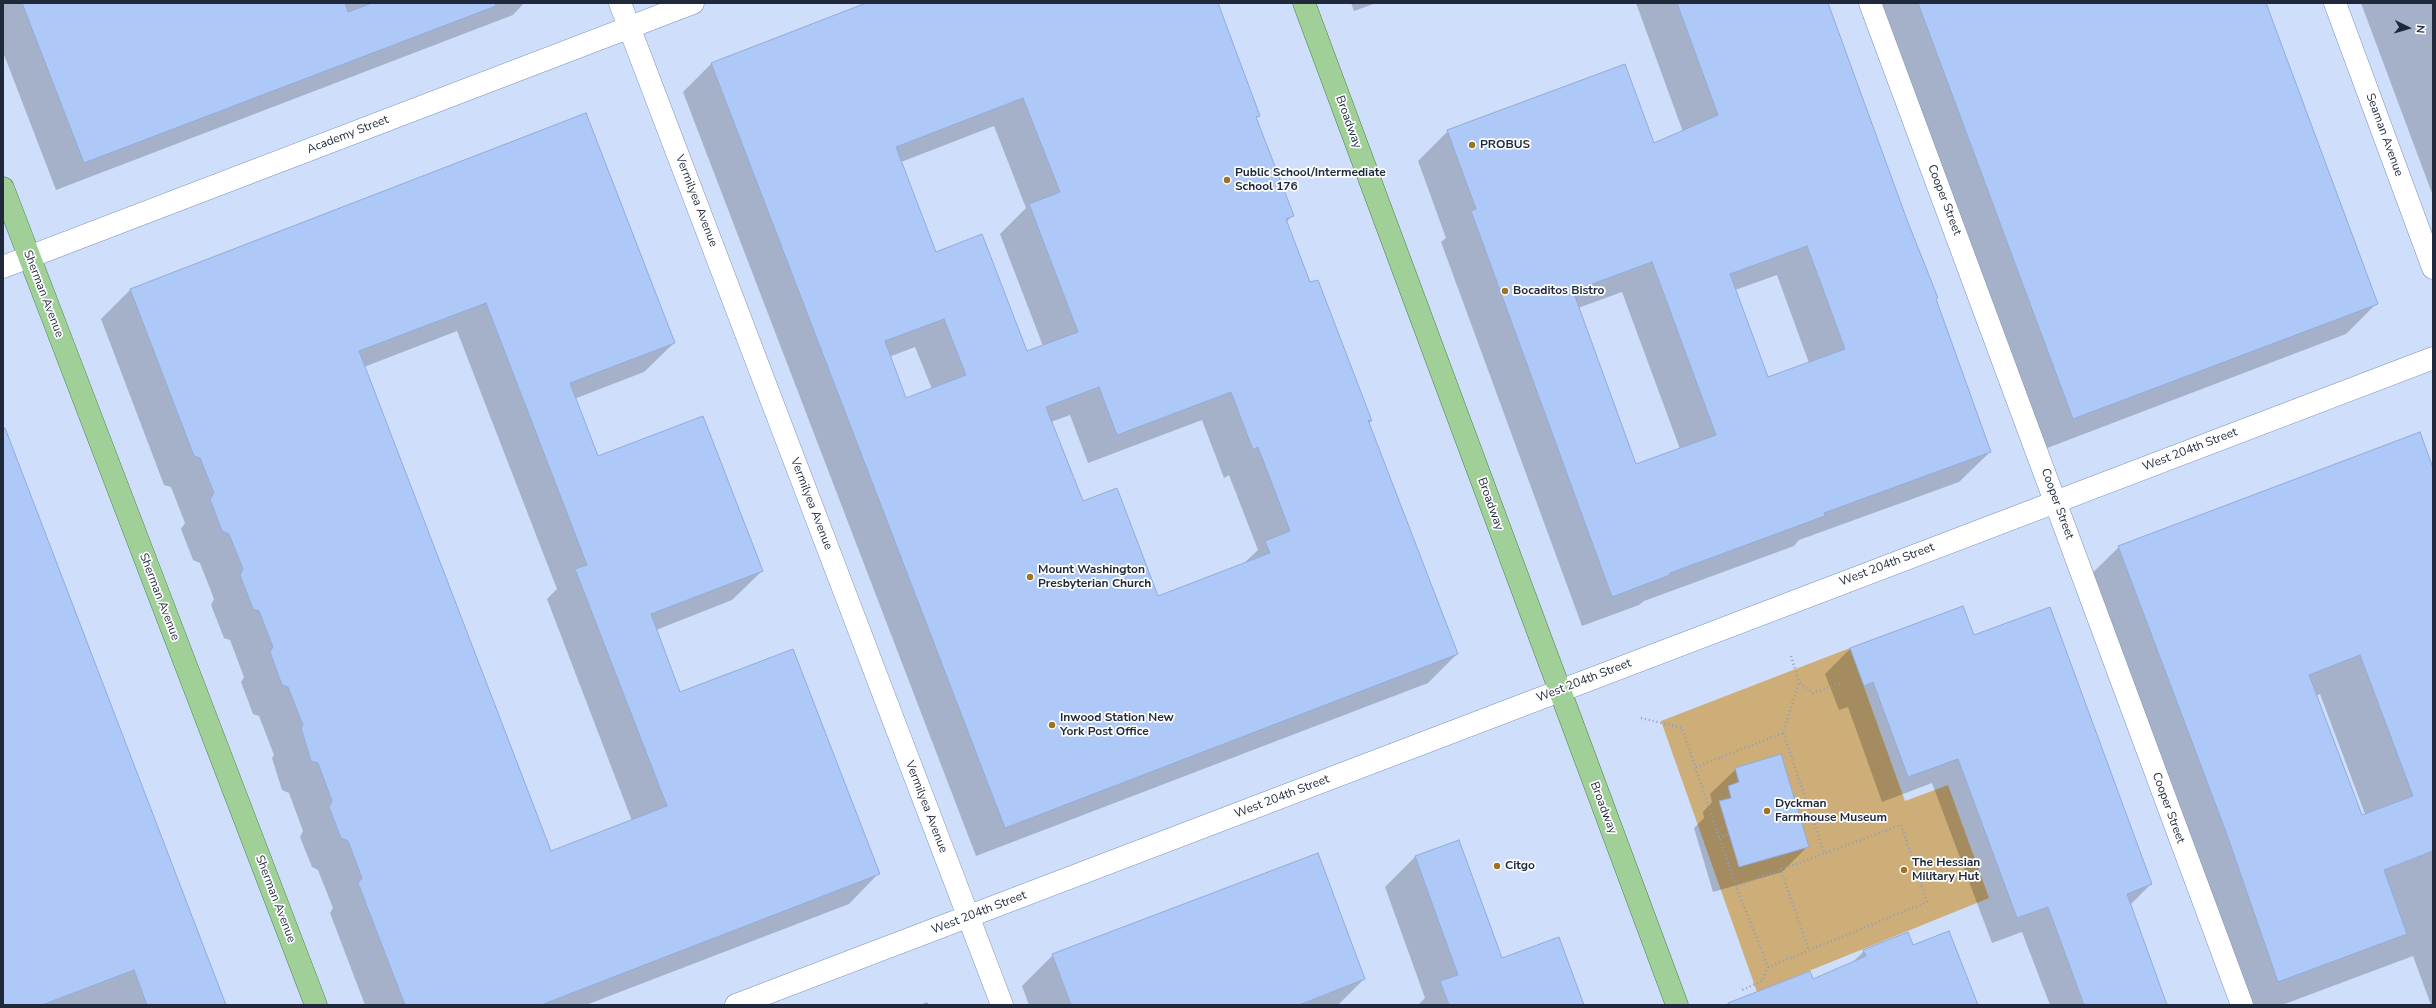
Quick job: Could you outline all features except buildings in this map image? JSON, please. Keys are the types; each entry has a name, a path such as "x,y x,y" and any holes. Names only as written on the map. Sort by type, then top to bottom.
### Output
{"main road":[{"name":"Broadway","path":"1304,3 1558,690 1677,1005"},
{"name":"Sherman Avenue","path":"3,188 316,1005"}],"street":[{"name":"Vermilyea Avenue","path":"620,3 1002,1005"},
{"name":"Academy Street","path":"3,267 693,3"},
{"name":"Cooper Street","path":"1870,3 2056,500 2181,844 2242,1005"},
{"name":"Seaman Avenue","path":"2334,3 2433,268"},
{"name":"West 204th Street","path":"736,1005 2056,500 2433,358"}],"path":[{"path":"1791,656 1798,682 1783,733 1824,852"},
{"path":"1798,682 1813,692 1841,683"},
{"path":"1641,718 1682,728 1736,886 1768,967"},
{"path":"1696,767 1783,733"},
{"path":"1798,808 1808,805"},
{"path":"1736,886 1780,868 1901,826 1927,902 1768,967 1762,981 1742,990"},
{"path":"1719,838 1729,834"},
{"path":"1780,868 1809,950"}],"shaded area":[{"path":"1850,648 1905,801 1948,785 1989,898 1757,992 1661,721"}],"place":[{"name":"PROBUS","path":"1472,145"},
{"name":"Public School/Intermediate School 176","path":"1227,180"},
{"name":"Bocaditos Bistro","path":"1505,291"},
{"name":"Mount Washington Presbyterian Church","path":"1030,577"},
{"name":"Inwood Station New York Post Office","path":"1052,725"},
{"name":"Dyckman Farmhouse Museum","path":"1767,811"},
{"name":"Citgo","path":"1497,866"},
{"name":"The Hessian Military Hut","path":"1904,870"}]}
